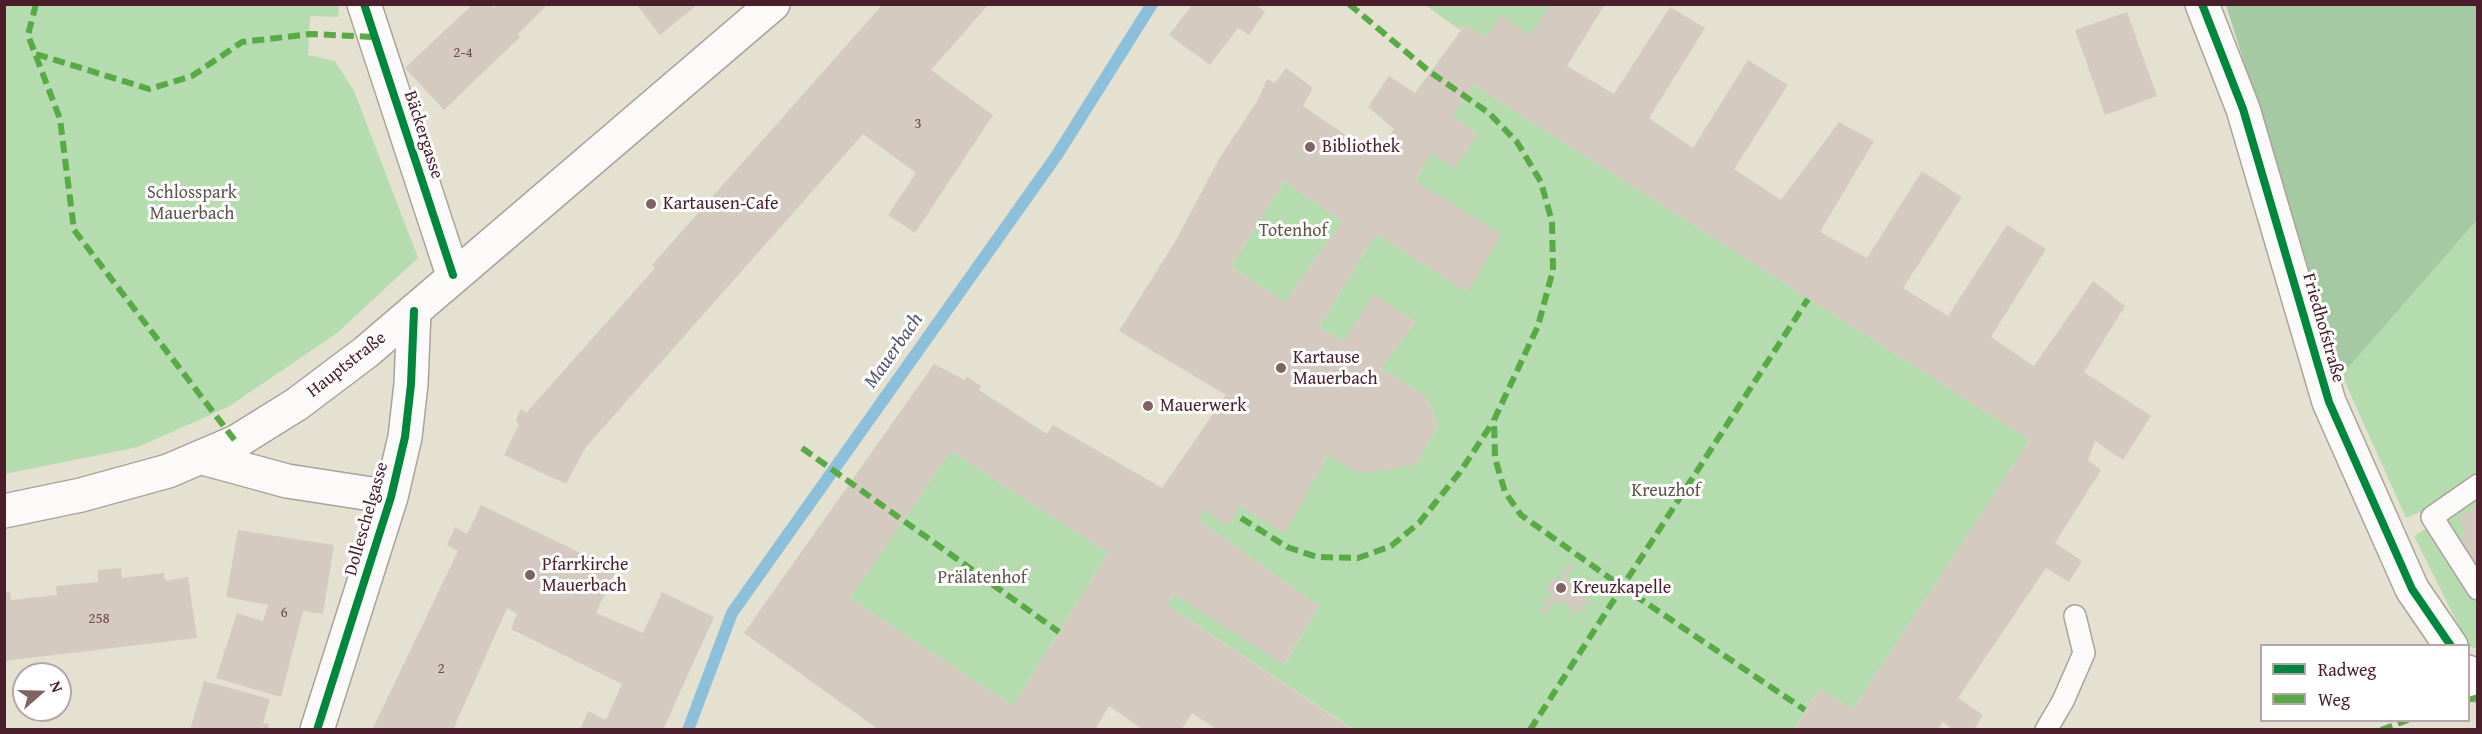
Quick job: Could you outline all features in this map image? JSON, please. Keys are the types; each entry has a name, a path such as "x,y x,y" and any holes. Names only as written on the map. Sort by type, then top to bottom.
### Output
{"street":[{"name":"Bäckergasse","path":"363,4 453,275"},
{"name":"Hauptstraße","path":"4,511 128,484 203,458 236,442 297,404 414,311 453,275 773,4"},
{"name":"Friedhofstraße","path":"2202,4 2243,109 2329,402 2412,589 2450,644"},
{"name":"Dolleschelgasse","path":"317,729 391,497 405,436 411,384 414,311"},
{"path":"203,458 287,481 391,497"}],"lane":[{"path":"2478,484 2432,517 2478,589"},
{"path":"2046,729 2063,701 2084,653 2075,616"}],"green space":[{"name":"Schlosspark Mauerbach","path":"5,4 339,5 338,17 310,16 308,55 335,61 354,91 418,258 337,333 228,407 138,447 5,474"},
{"path":"1425,5 1551,5 1530,35 1487,37 1465,25 1460,30"},
{"path":"2226,5 2477,5 2477,220 2342,375"},
{"name":"Kreuzhof","path":"1474,85 2030,440 1853,709 1819,689 1794,729 1353,729 1167,605 1174,594 1285,664 1319,606 1197,519 1204,509 1227,525 1240,506 1285,532 1328,454 1417,464 1438,424 1425,395 1381,369 1415,322 1374,295 1344,341 1319,327 1376,234 1468,292 1415,181 1431,154 1455,167 1478,134 1452,116"},
{"name":"Totenhof","path":"1284,181 1342,221 1285,302 1231,267"},
{"path":"2477,220 2477,649 2468,644 2414,536 2427,528 2420,512 2406,518 2342,375"},
{"name":"Prälatenhof","path":"951,451 1108,553 1013,706 850,598"}],"building":[{"path":"473,4 489,4 494,8 497,4 548,4 518,34 520,37 444,110 405,68"},
{"path":"636,4 698,4 660,35"},
{"path":"883,4 989,4 931,70 993,115 915,233 888,215 916,173 863,134 586,447 566,484 504,455 519,425 516,420 521,409 526,413 655,268 652,265"},
{"path":"1193,4 1254,4 1265,12 1249,35 1238,28 1210,65 1169,35"},
{"name":"Kartause Mauerbach","path":"1551,4 1605,4 1567,66 1614,94 1670,7 1705,28 1649,118 1693,148 1748,60 1788,85 1734,169 1781,200 1839,122 1874,141 1820,232 1867,258 1922,171 1962,197 1903,288 1948,316 2007,225 2046,249 1991,337 2034,366 2093,281 2125,306 2084,372 2151,416 2123,460 2095,441 2088,460 2101,470 2055,543 2082,561 2069,582 2046,568 1958,698 1983,715 1974,730 1953,730 1943,722 1938,730 1794,730 1819,689 1853,709 2030,440 1474,85 1452,116 1478,134 1455,168 1431,154 1415,181 1501,234 1468,292 1376,234 1319,327 1344,341 1373,294 1415,322 1381,369 1425,395 1438,424 1417,464 1383,471 1355,472 1328,454 1285,533 1240,506 1227,526 1204,509 1197,519 1319,606 1284,665 1174,594 1167,605 1353,730 1217,730 1192,713 1181,730 1144,730 1109,706 1095,730 879,730 744,633 934,364 965,380 966,376 981,386 979,390 1047,434 1053,425 1162,488 1226,395 1119,331 1175,242 1219,159 1258,100 1267,79 1275,83 1286,68 1313,88 1303,106 1376,156 1394,129 1368,107 1389,76 1415,93 1465,25 1487,37 1500,14 1530,35","holes":["1284,181 1342,221 1285,302 1231,267","951,451 1108,553 1013,706 850,598"]},
{"path":"2127,12 2157,96 2105,115 2075,30"},
{"path":"481,505 616,570 596,613 643,633 662,592 714,617 663,730 580,730 588,711 606,720 622,684 511,629 517,614 507,608 453,730 372,730 458,551 447,545 455,527 467,534"},
{"path":"2478,505 2478,566 2460,545 2464,530 2460,518"},
{"path":"238,530 334,545 323,614 303,611 281,697 216,678 237,613 263,621 268,605 226,597"},
{"name":"Kreuzkapelle","path":"1570,563 1574,565 1567,577 1570,585 1582,593 1587,590 1588,593 1584,595 1586,600 1591,601 1590,605 1585,602 1582,608 1584,612 1576,609 1573,616 1570,614 1572,608 1560,601 1551,604 1545,615 1541,612 1546,604 1542,601 1543,598 1548,601 1552,594 1546,591 1553,577 1560,581 1564,574 1560,571 1561,568 1566,571"},
{"path":"121,568 122,578 164,573 165,581 188,577 197,638 4,661 4,593 10,592 11,600 57,595 56,586 98,582 98,570"},
{"path":"204,681 270,699 263,723 269,724 268,730 190,730"}],"waterway":[{"name":"Mauerbach","path":"688,730 732,613 1057,155 1152,4"}],"marked path":[{"path":"36,4 28,35 60,119 74,230 236,442"},
{"path":"1349,4 1430,72 1489,113 1517,142 1541,182 1552,222 1553,270 1538,326 1494,420 1495,458 1505,492 1521,515 1621,586 1805,710"},
{"path":"36,54 149,89 192,76 242,42 311,34 374,37"},
{"path":"1530,730 1808,299"},
{"path":"1241,518 1287,547 1317,557 1358,558 1391,546 1419,523 1460,472 1493,422"},
{"path":"802,448 1059,632"},
{"path":"2470,699 2478,697"},
{"path":"2381,730 2403,722"}],"cycle path":[{"path":"364,4 453,275"},
{"path":"2202,4 2243,109 2329,402 2412,589 2450,644"},
{"path":"317,730 391,497 405,437 411,384 414,311"}],"place":[{"name":"Bibliothek","path":"1310,147"},
{"name":"Kartausen-Cafe","path":"651,204"},
{"name":"Kartause Mauerbach","path":"1281,368"},
{"name":"Mauerwerk","path":"1148,406"},
{"name":"Pfarrkirche Mauerbach","path":"530,575"},
{"name":"Kreuzkapelle","path":"1561,588"}]}
